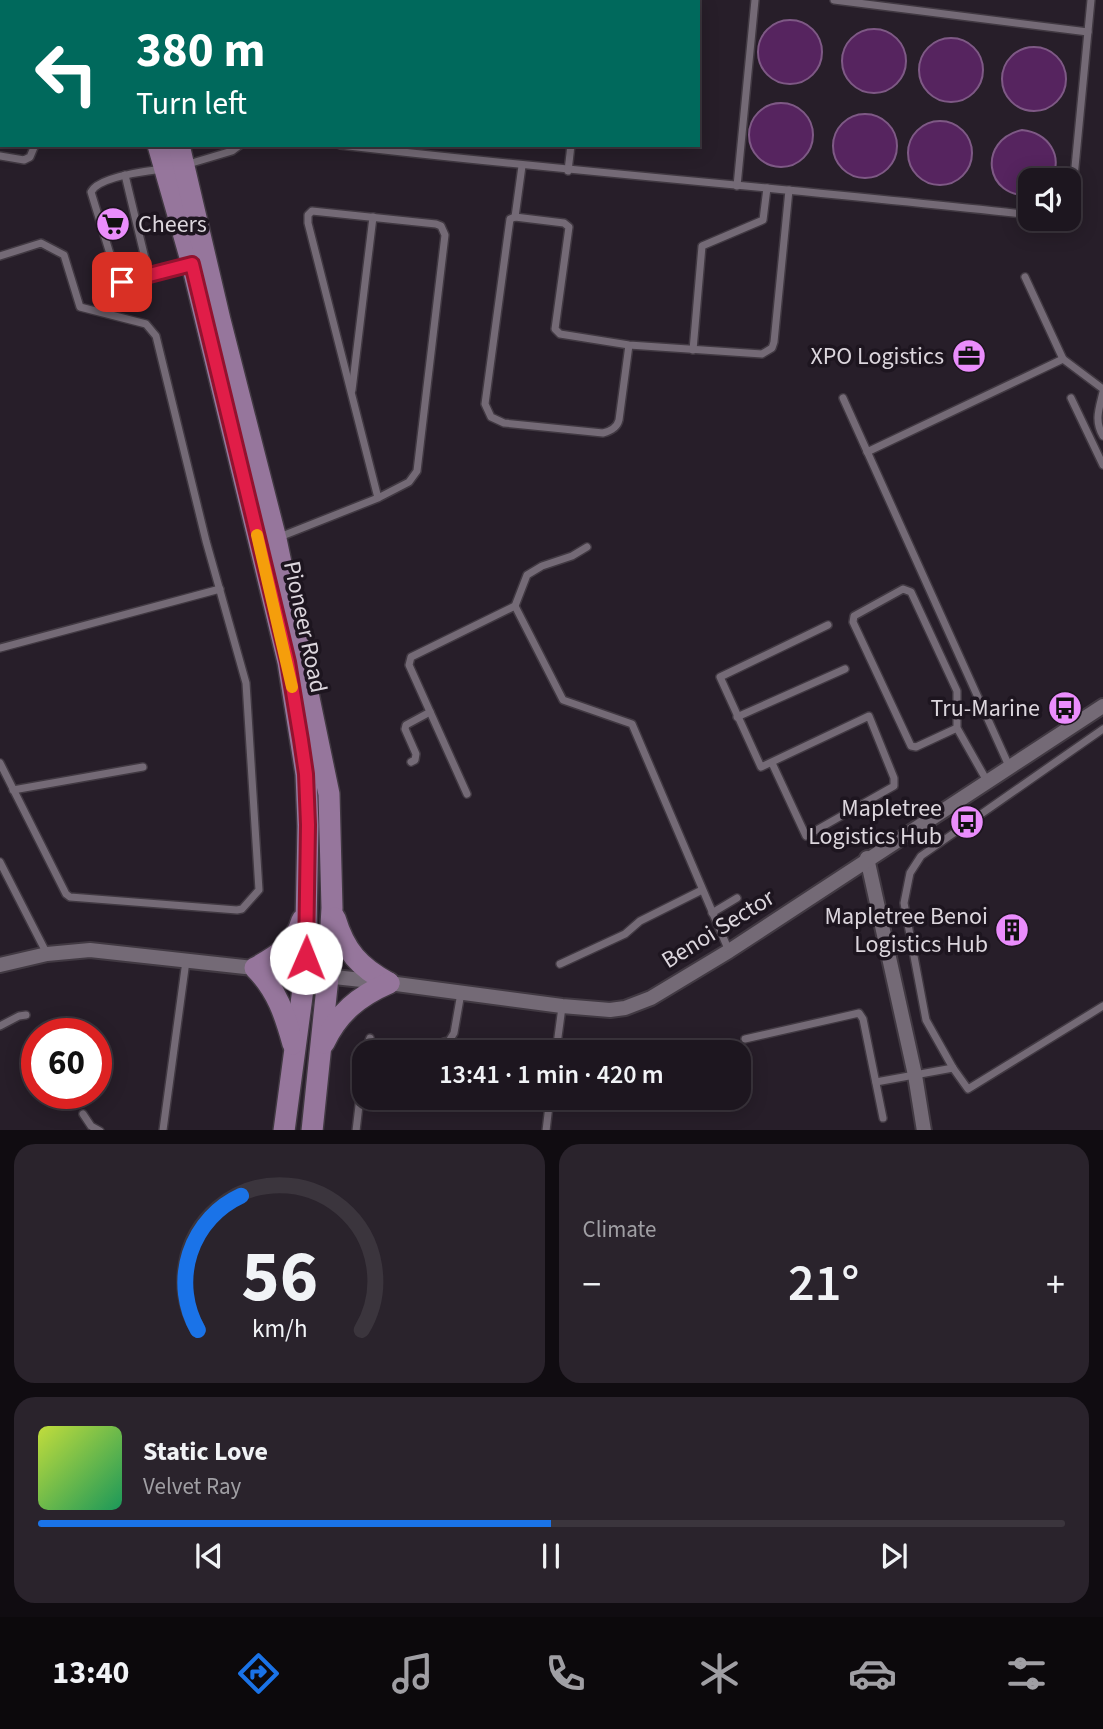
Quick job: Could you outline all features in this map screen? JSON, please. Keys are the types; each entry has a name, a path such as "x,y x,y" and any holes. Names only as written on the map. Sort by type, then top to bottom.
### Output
{"main road":[{"name":"Pioneer Road","path":"161,147 176,160 329,794 332,908 328,976 312,1130"},
{"name":"Pioneer Road","path":"268,545 306,774 308,825 305,974 284,1130"},
{"path":"295,1049 280,1001 273,988 255,968 290,945 298,932 307,893"},
{"path":"332,908 340,935 348,950 366,970 389,983"},
{"path":"320,1051 331,1028 356,1000 389,983"}],"street":[{"name":"Benoi Sector","path":"0,965 47,954 90,950 389,983 562,1006 610,1010 637,1005 729,951 867,858 1103,706"},
{"path":"867,858 915,1075 924,1130"}],"lane":[{"path":"737,186 755,0"},
{"path":"834,0 1088,32"},
{"path":"1075,168 1091,0"},
{"path":"0,156 23,160 30,157 34,147"},
{"path":"199,262 124,282 118,280 91,192 97,185 125,175 176,160 232,151 237,147"},
{"path":"366,147 568,171 1018,214"},
{"path":"437,157 438,147"},
{"path":"568,171 571,147"},
{"path":"515,217 522,166"},
{"path":"125,175 149,275"},
{"path":"693,350 702,246 763,220 767,188"},
{"path":"629,345 619,420 609,432 504,424 491,417 485,404 510,219 515,217 564,223 569,228 555,329 557,332 629,345 756,355 767,352 774,342 789,190"},
{"path":"268,545 377,498 409,482 417,471 445,234 441,226 436,224 312,211 308,215 307,223 377,498"},
{"path":"352,395 373,217"},
{"path":"0,256 45,244 64,255 80,307 146,324 156,335 219,589 246,683 261,886 242,909 70,897 66,894 0,763"},
{"path":"1025,277 1063,359 1103,391 1097,415 1098,427 1103,436"},
{"path":"867,452 1063,359"},
{"path":"843,398 1009,766"},
{"path":"1071,398 1103,466"},
{"path":"467,794 409,665 411,657 515,606 527,575 587,547"},
{"path":"0,648 219,589"},
{"path":"957,727 916,747 912,746 853,622 854,616 903,589 911,592 957,691 957,727 987,780"},
{"path":"515,606 563,700 632,724 729,951"},
{"path":"772,763 806,836 890,789 895,782 869,716 772,763 762,768 758,765 737,718 720,677 828,625"},
{"path":"737,718 845,669"},
{"path":"411,762 415,760 416,754 405,725 430,712"},
{"path":"1103,729 921,856 910,873 904,903 926,1020 965,1087 971,1088 1103,1006"},
{"path":"13,790 143,767"},
{"path":"0,862 47,954"},
{"path":"560,964 625,934 640,921 702,890"},
{"path":"712,913 737,898"},
{"path":"154,1130 164,1130 186,960"},
{"path":"450,1040 454,1033 461,993"},
{"path":"558,1040 562,1006"},
{"path":"745,1039 859,1013 863,1019 883,1118"},
{"path":"0,1026 26,1015"},
{"path":"876,1082 953,1068"},
{"path":"356,1130 358,1110"},
{"path":"546,1130 548,1110"},
{"path":"83,1114 91,1126 100,1130"}],"shaded area":[{"path":"784,20 796,20 813,29 820,40 820,64 813,75 796,84 784,84 772,79 763,70 758,58 758,46 763,34 772,25"},
{"path":"868,29 880,29 897,38 904,49 904,73 897,84 880,93 868,93 856,88 847,79 842,67 842,55 847,43 856,34"},
{"path":"945,38 957,38 974,47 981,58 981,82 974,93 957,102 945,102 933,97 924,88 919,76 919,64 924,52 933,43"},
{"path":"1028,47 1040,47 1057,56 1064,67 1064,91 1057,102 1040,111 1028,111 1016,106 1007,97 1002,85 1002,73 1007,61 1016,52"},
{"path":"775,103 787,103 804,112 811,123 811,147 804,158 787,167 775,167 763,162 754,153 749,141 749,129 754,117 763,108"},
{"path":"859,114 871,114 888,123 895,134 895,158 888,169 871,178 859,178 847,173 838,164 833,152 833,140 838,128 847,119"},
{"path":"934,121 946,121 963,130 970,141 970,165 963,176 946,185 934,185 922,180 913,171 908,159 908,147 913,135 922,126"},
{"path":"1022,130 1039,136 1051,147 1056,162 1055,168 1018,168 1018,194 1003,188 992,168 998,145 1008,136"}],"slow traffic":[{"path":"257,535 292,687"}],"place":[{"name":"Cheers","path":"113,224"},
{"name":"XPO Logistics","path":"969,356"},
{"name":"Tru-Marine","path":"1065,708"},
{"name":"Mapletree Logistics Hub","path":"967,822"},
{"name":"Mapletree Benoi Logistics Hub","path":"1012,930"}],"route":[{"path":"122,282 192,264 288,662 301,740 306,774 308,825 306,958"}]}
